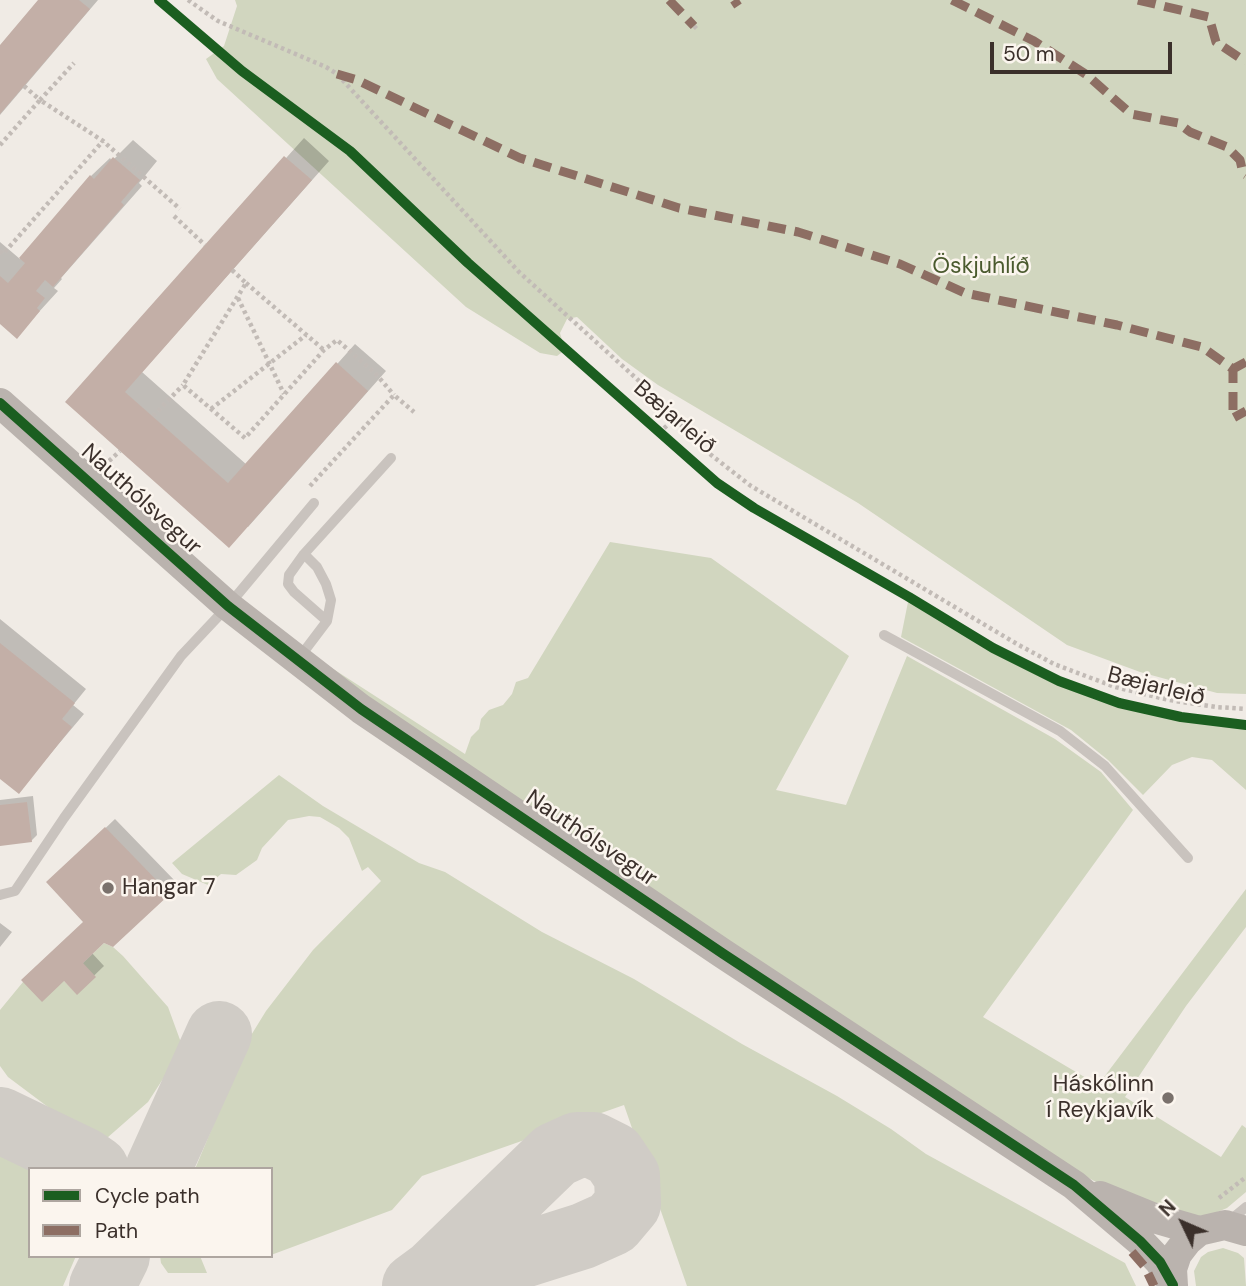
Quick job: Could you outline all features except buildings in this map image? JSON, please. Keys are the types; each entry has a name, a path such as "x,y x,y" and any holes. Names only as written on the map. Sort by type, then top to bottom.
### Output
{"street":[{"name":"Nauthólsvegur","path":"0,403 228,606 297,661 361,709 699,937 1074,1185 1160,1262 1173,1286"},
{"name":"Nauthólsvegur","path":"1074,1185 1154,1218 1226,1219"},
{"path":"1173,1286 1172,1269 1177,1254 1186,1241 1226,1219"}],"lane":[{"path":"327,621 294,592 288,584 289,575 304,554 391,458"},
{"path":"0,895 15,891 181,656 228,606 314,503"},
{"path":"297,661 327,621 331,600 317,567 304,554"},
{"path":"884,635 1060,732 1105,766 1188,858"}],"path":[{"path":"0,145 74,63"},
{"path":"24,86 40,100 103,141 180,209"},
{"path":"0,251 3,254 103,141"},
{"path":"174,216 205,245"},
{"path":"232,270 324,350"},
{"path":"153,416 183,385 246,283"},
{"path":"237,297 284,394"},
{"path":"211,409 306,335"},
{"path":"183,385 245,438 324,350 337,340 414,412"},
{"path":"304,493 394,395"},
{"path":"659,433 675,418"},
{"path":"109,461 120,451"},
{"path":"1226,1219 1245,1180"}],"green space":[{"name":"Öskjuhlíð","path":"235,0 1246,0 1246,694 1217,693 1140,672 1067,645 858,503 658,385 622,359 577,317 567,319 560,333 565,350 557,356 540,353 466,307 217,79 206,59 224,46 237,6"},
{"path":"610,542 711,558 849,656 776,790 846,805 907,656 1055,739 1101,772 1133,810 983,1017 1098,1085 1246,889 1246,927 1186,1006 1125,1097 1221,1157 1242,1125 1246,1128 1246,1192 1227,1208 1210,1215 1190,1217 1121,1195 1079,1173 334,678 324,663 465,754 471,737 479,729 481,719 489,710 503,705 512,694 516,682 528,678"},
{"path":"909,597 993,648 1059,681 1119,703 1181,717 1215,723 1246,721 1246,790 1212,760 1192,757 1172,765 1143,795 1108,760 1071,730 901,637"},
{"path":"279,775 323,806 419,863 445,872 542,932 634,979 742,1044 837,1096 926,1154 1125,1263 1136,1286 687,1286 624,1105 422,1176 392,1210 273,1254 273,1167 196,1167 250,1037 266,1011 313,950 381,881 368,867 362,871 349,838 339,828 320,817 309,816 288,820 262,848 257,860 236,875 221,874 208,885 182,874 172,863"},
{"path":"104,943 123,956 168,1007 183,1048 148,1102 107,1138 92,1140 8,1077 0,1066 0,1010 23,982 64,981 77,994 83,963"},
{"path":"0,1146 35,1161 42,1167 28,1167 28,1258 75,1258 63,1286 0,1286"},
{"path":"1223,1248 1244,1258 1246,1286 1196,1286 1194,1271 1201,1257"},
{"path":"160,1258 201,1258 207,1273 168,1273"}],"taxiway":[{"path":"159,1167 219,1034"},
{"path":"0,1120 93,1167"},
{"path":"415,1286 434,1272 555,1155 577,1145 593,1145 613,1155 627,1176 628,1204 612,1223 583,1236 425,1286"},
{"path":"102,1286 116,1258"}],"marked path":[{"path":"669,0 694,26"},
{"path":"734,0 738,6"},
{"path":"952,0 1034,41 1087,75 1131,114 1178,123 1190,132 1227,147 1240,160 1246,175"},
{"path":"1138,0 1209,17 1216,42 1246,62"},
{"path":"337,74 357,80 520,158 679,208 798,232 900,264 965,293 1117,325 1202,347 1233,369 1233,418 1246,411"},
{"path":"1233,369 1246,362"},
{"path":"1132,1252 1145,1267 1154,1286"}],"cycle path":[{"name":"Bæjarleið","path":"159,0 242,71 350,151 468,263 717,483 754,508 993,648 1059,681 1119,703 1181,717 1246,725"},
{"path":"0,403 228,606 361,709 722,953 1074,1185 1140,1241 1160,1262 1173,1285"}],"place":[{"name":"Hangar 7","path":"108,888"},
{"name":"Háskólinn í Reykjavík","path":"1168,1098"}]}
